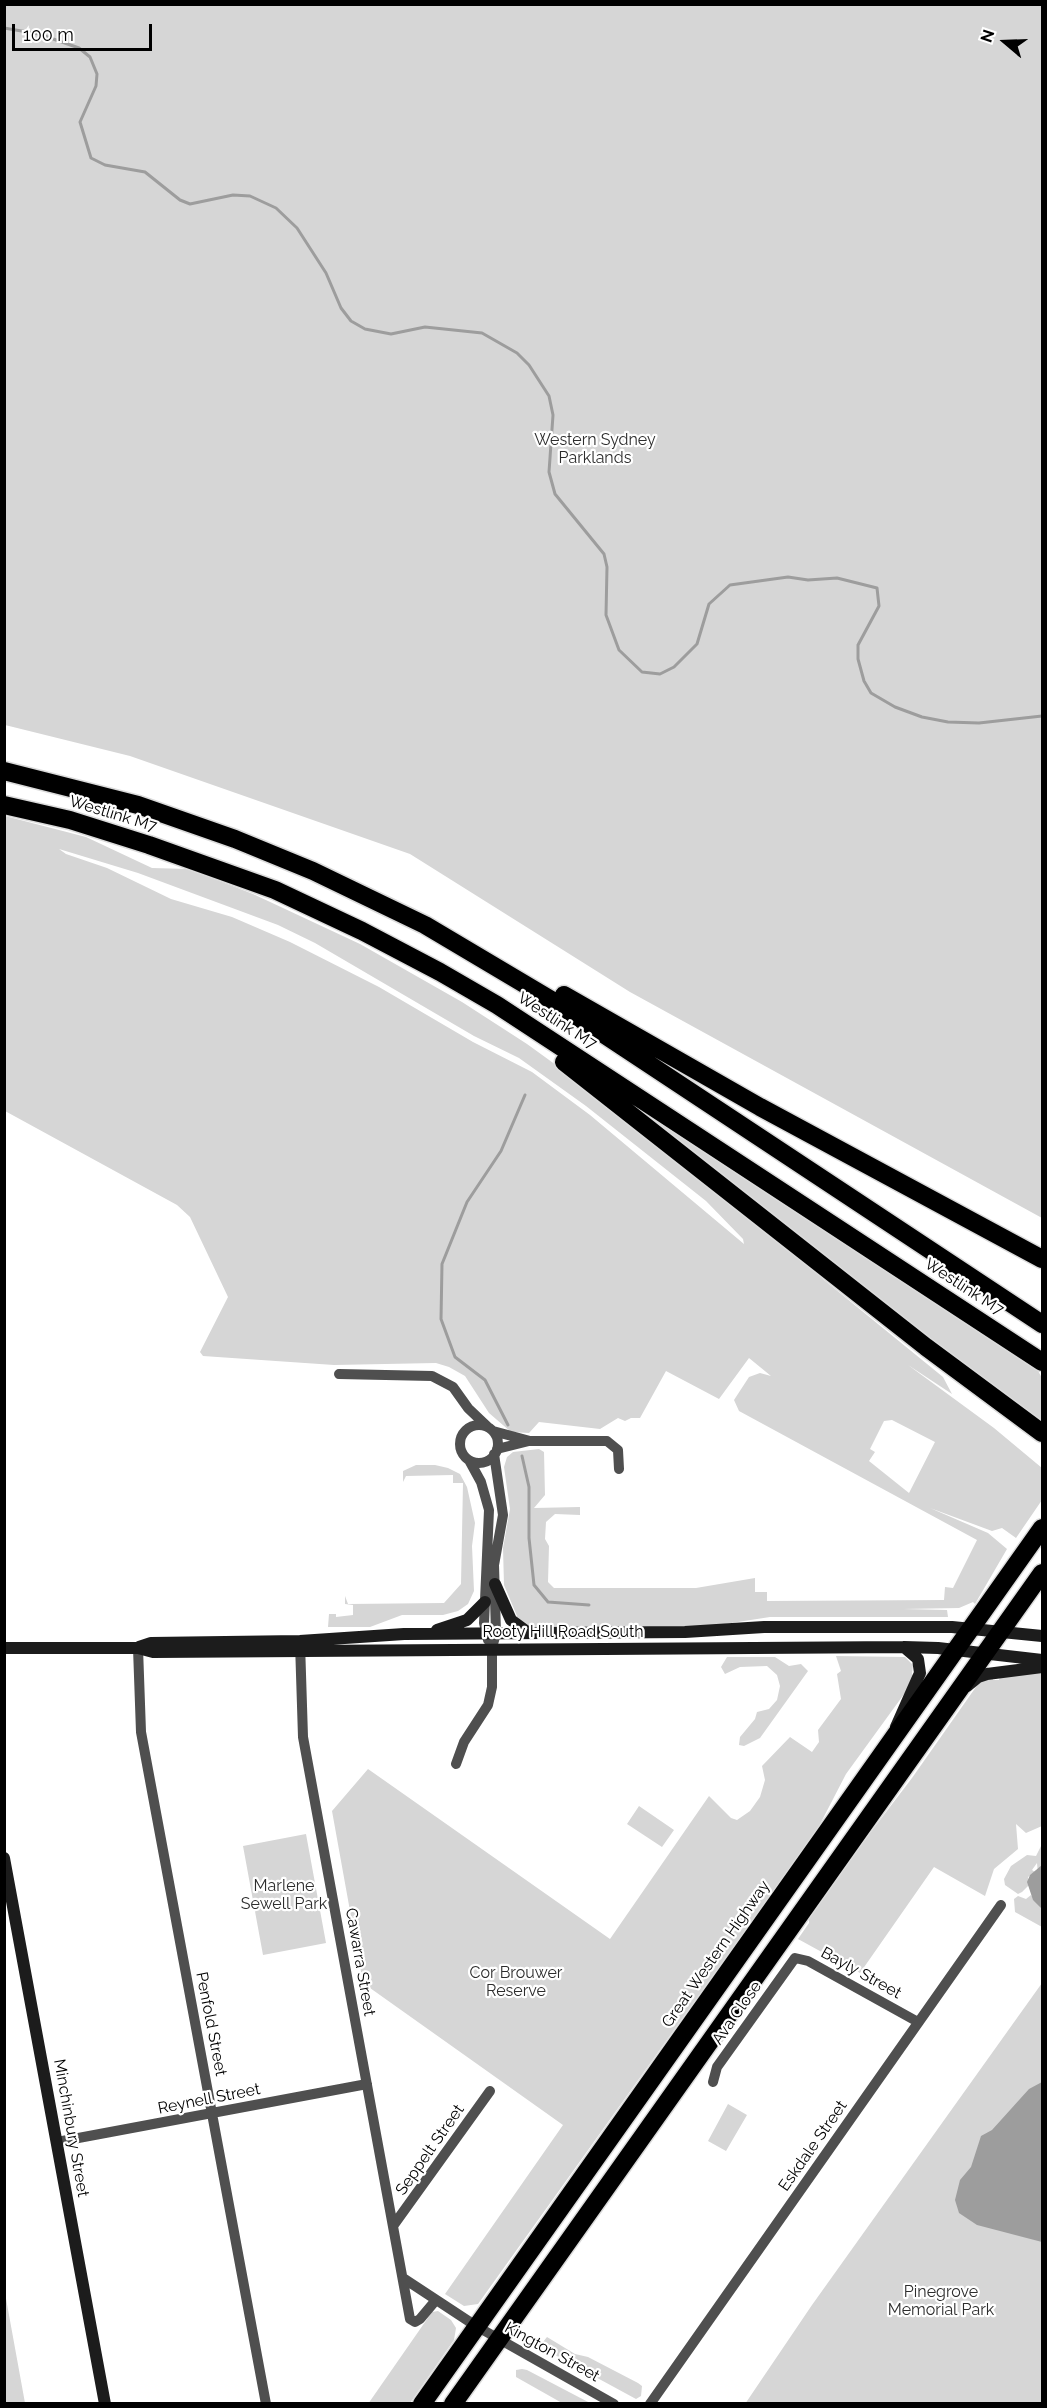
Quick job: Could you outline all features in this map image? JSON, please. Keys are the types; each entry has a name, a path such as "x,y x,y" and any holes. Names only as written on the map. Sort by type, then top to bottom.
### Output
{"highway":[{"name":"Westlink M7","path":"4,771 138,805 235,839 375,900 468,949 568,1010 1042,1324"},
{"name":"Westlink M7","path":"4,805 70,820 149,845 275,890 362,931 496,1005 1042,1362"},
{"path":"468,949 520,970 760,1107 1042,1257"},
{"path":"496,1005 546,1049 751,1207 841,1281 1042,1433"},
{"path":"1001,1404 1042,1445"},
{"name":"Great Western Highway","path":"422,2403 1042,1528"},
{"path":"453,2403 944,1711 1003,1632 1042,1573"}],"main road":[{"path":"495,1584 511,1620 528,1632"},
{"path":"428,1634 467,1620 485,1602"},
{"name":"Rooty Hill Road South","path":"300,1646 428,1634 685,1632 764,1627 971,1629 1042,1636"},
{"name":"Rooty Hill Road South","path":"4,1648 138,1648 151,1643 492,1648 904,1647 988,1653 1042,1660"},
{"path":"890,1741 920,1672 918,1659 904,1647"},
{"path":"944,1711 981,1675 1042,1667"},
{"name":"Minchinbury Street","path":"4,1858 105,2403"}],"street":[{"path":"339,1374 426,1374 449,1383 468,1408 490,1429 496,1452 503,1506 495,1556 495,1584 490,1633"},
{"path":"456,1764 464,1742 488,1705 492,1687 492,1648 485,1602 489,1510 481,1482 460,1449 468,1408"},
{"path":"464,1432 476,1425 530,1441 607,1441 618,1450 619,1468"},
{"path":"469,1460 486,1462 496,1452 530,1441"},
{"name":"Cawarra Street","path":"300,1646 303,1737 409,2316 412,2321 420,2319 436,2300"},
{"name":"Penfold Street","path":"138,1648 141,1732 266,2403"},
{"name":"Eskdale Street","path":"650,2403 1001,1905"},
{"name":"Bayly Street","path":"790,1963 800,1957 918,2022"},
{"name":"Ava Close","path":"713,2082 717,2067 790,1963"},
{"name":"Reynell Street","path":"57,2142 367,2084"},
{"name":"Seppelt Street","path":"393,2226 490,2091"},
{"path":"403,2278 476,2326"},
{"name":"Kington Street","path":"476,2326 614,2403"}],"green space":[{"name":"Western Sydney Parklands","path":"5,4 1042,5 1042,1218 630,992 410,854 130,756 5,725"},
{"path":"5,816 86,837 152,868 189,869 253,894 360,944 462,1002 527,1044 596,1094 779,1238 824,1280 943,1377 952,1394 908,1365 994,1428 1042,1468 1042,1500 1016,1538 1002,1528 992,1531 930,1508 988,1533 1007,1549 975,1604 973,1602 959,1608 903,1609 947,1610 948,1617 770,1617 699,1628 532,1628 515,1618 517,1616 504,1585 503,1548 510,1509 504,1467 507,1457 513,1452 539,1449 544,1452 545,1495 534,1508 580,1507 580,1515 555,1514 546,1522 545,1539 549,1546 548,1582 554,1588 696,1588 755,1578 755,1592 767,1592 767,1601 944,1600 945,1587 953,1588 977,1540 739,1411 734,1400 749,1377 760,1373 771,1376 749,1358 719,1399 666,1371 640,1418 625,1421 618,1418 600,1429 539,1422 529,1433 511,1432 489,1413 465,1376 436,1363 334,1365 203,1356 200,1352 228,1297 190,1217 177,1205 5,1111","holes":["59,849 138,873 278,925 315,943 474,1036 519,1058 586,1106 706,1201 743,1239 744,1244 590,1115 532,1072 473,1042 379,987 290,942 232,917 171,899 107,868 66,854","892,1420 935,1442 909,1493 869,1461 875,1452 870,1449 884,1421"]},
{"path":"646,1111 1037,1369 1042,1378 1042,1423 993,1389 644,1115"},
{"path":"416,1465 448,1468 460,1474 467,1487 475,1523 472,1546 474,1591 468,1604 458,1611 443,1615 402,1615 370,1627 328,1627 329,1614 336,1614 336,1617 353,1615 353,1605 345,1604 345,1596 348,1604 444,1603 461,1584 463,1483 453,1483 453,1475 406,1476 403,1482 403,1471"},
{"name":"Cor Brouwer Reserve","path":"836,1656 905,1657 913,1665 912,1674 915,1679 846,1774 817,1830 478,2304 464,2306 445,2294 563,2125 363,1983 332,1811 368,1769 610,1939 709,1796 731,1818 737,1820 750,1811 760,1797 765,1780 762,1766 790,1737 812,1752 819,1742 818,1730 841,1699 837,1674 841,1671"},
{"path":"727,1657 775,1657 789,1666 801,1664 808,1671 760,1738 744,1746 739,1745 740,1737 755,1719 757,1712 769,1709 777,1700 780,1686 777,1675 767,1666 740,1667 725,1674 721,1667"},
{"path":"1042,1670 1042,1826 1026,1833 1016,1824 1018,1849 994,1869 985,1896 934,1867 860,1973 798,1939 809,1923 809,1913 912,1778 978,1684 993,1676 993,1680 999,1680 1000,1675"},
{"path":"639,1806 674,1830 662,1847 627,1824"},
{"name":"Marlene Sewell Park","path":"306,1834 326,1943 263,1955 243,1846"},
{"path":"1042,1844 1042,1877 1038,1875 1037,1863 1032,1870 1035,1872 1028,1877 1029,1885 1018,1894 1005,1885 1004,1879 1011,1866 1027,1855 1036,1856"},
{"path":"1031,1895 1042,1909 1042,1927 1015,1912 1014,1899 1018,1896 1026,1899"},
{"name":"Pinegrove Memorial Park","path":"1042,1983 1042,2403 745,2404 812,2305"},
{"path":"728,2104 747,2115 726,2151 708,2141"},
{"path":"5,2293 25,2403 5,2403"},
{"path":"438,2311 451,2320 456,2328 454,2340 410,2403 368,2404 432,2312"},
{"path":"547,2337 575,2354 588,2357 638,2383 642,2386 641,2396 636,2399 555,2355 544,2346 543,2342"},
{"path":"522,2369 590,2403 562,2403 516,2377 516,2370"}],"shaded area":[{"path":"1042,1865 1042,1909 1033,1900 1027,1882 1030,1875"},
{"path":"1042,2082 1042,2242 977,2225 959,2213 955,2200 960,2180 971,2167 981,2136 992,2130 1029,2089"}],"waterway":[{"path":"4,28 39,34 79,48 90,57 97,74 96,86 80,122 91,158 105,165 145,172 180,200 190,204 233,195 250,196 276,208 297,228 326,273 341,308 351,321 365,329 391,334 425,327 482,333 517,353 529,365 549,396 553,415 549,472 555,494 604,554 607,567 606,615 619,650 642,672 660,674 674,667 697,644 709,604 730,585 788,577 808,580 837,578 877,588 879,606 858,645 858,659 864,681 871,693 895,707 922,717 948,722 979,723 1042,716"},
{"path":"508,1425 485,1380 455,1357 441,1319 442,1264 467,1202 501,1151 525,1095"},
{"path":"522,1456 529,1487 529,1538 534,1585 548,1602 589,1605"}]}
